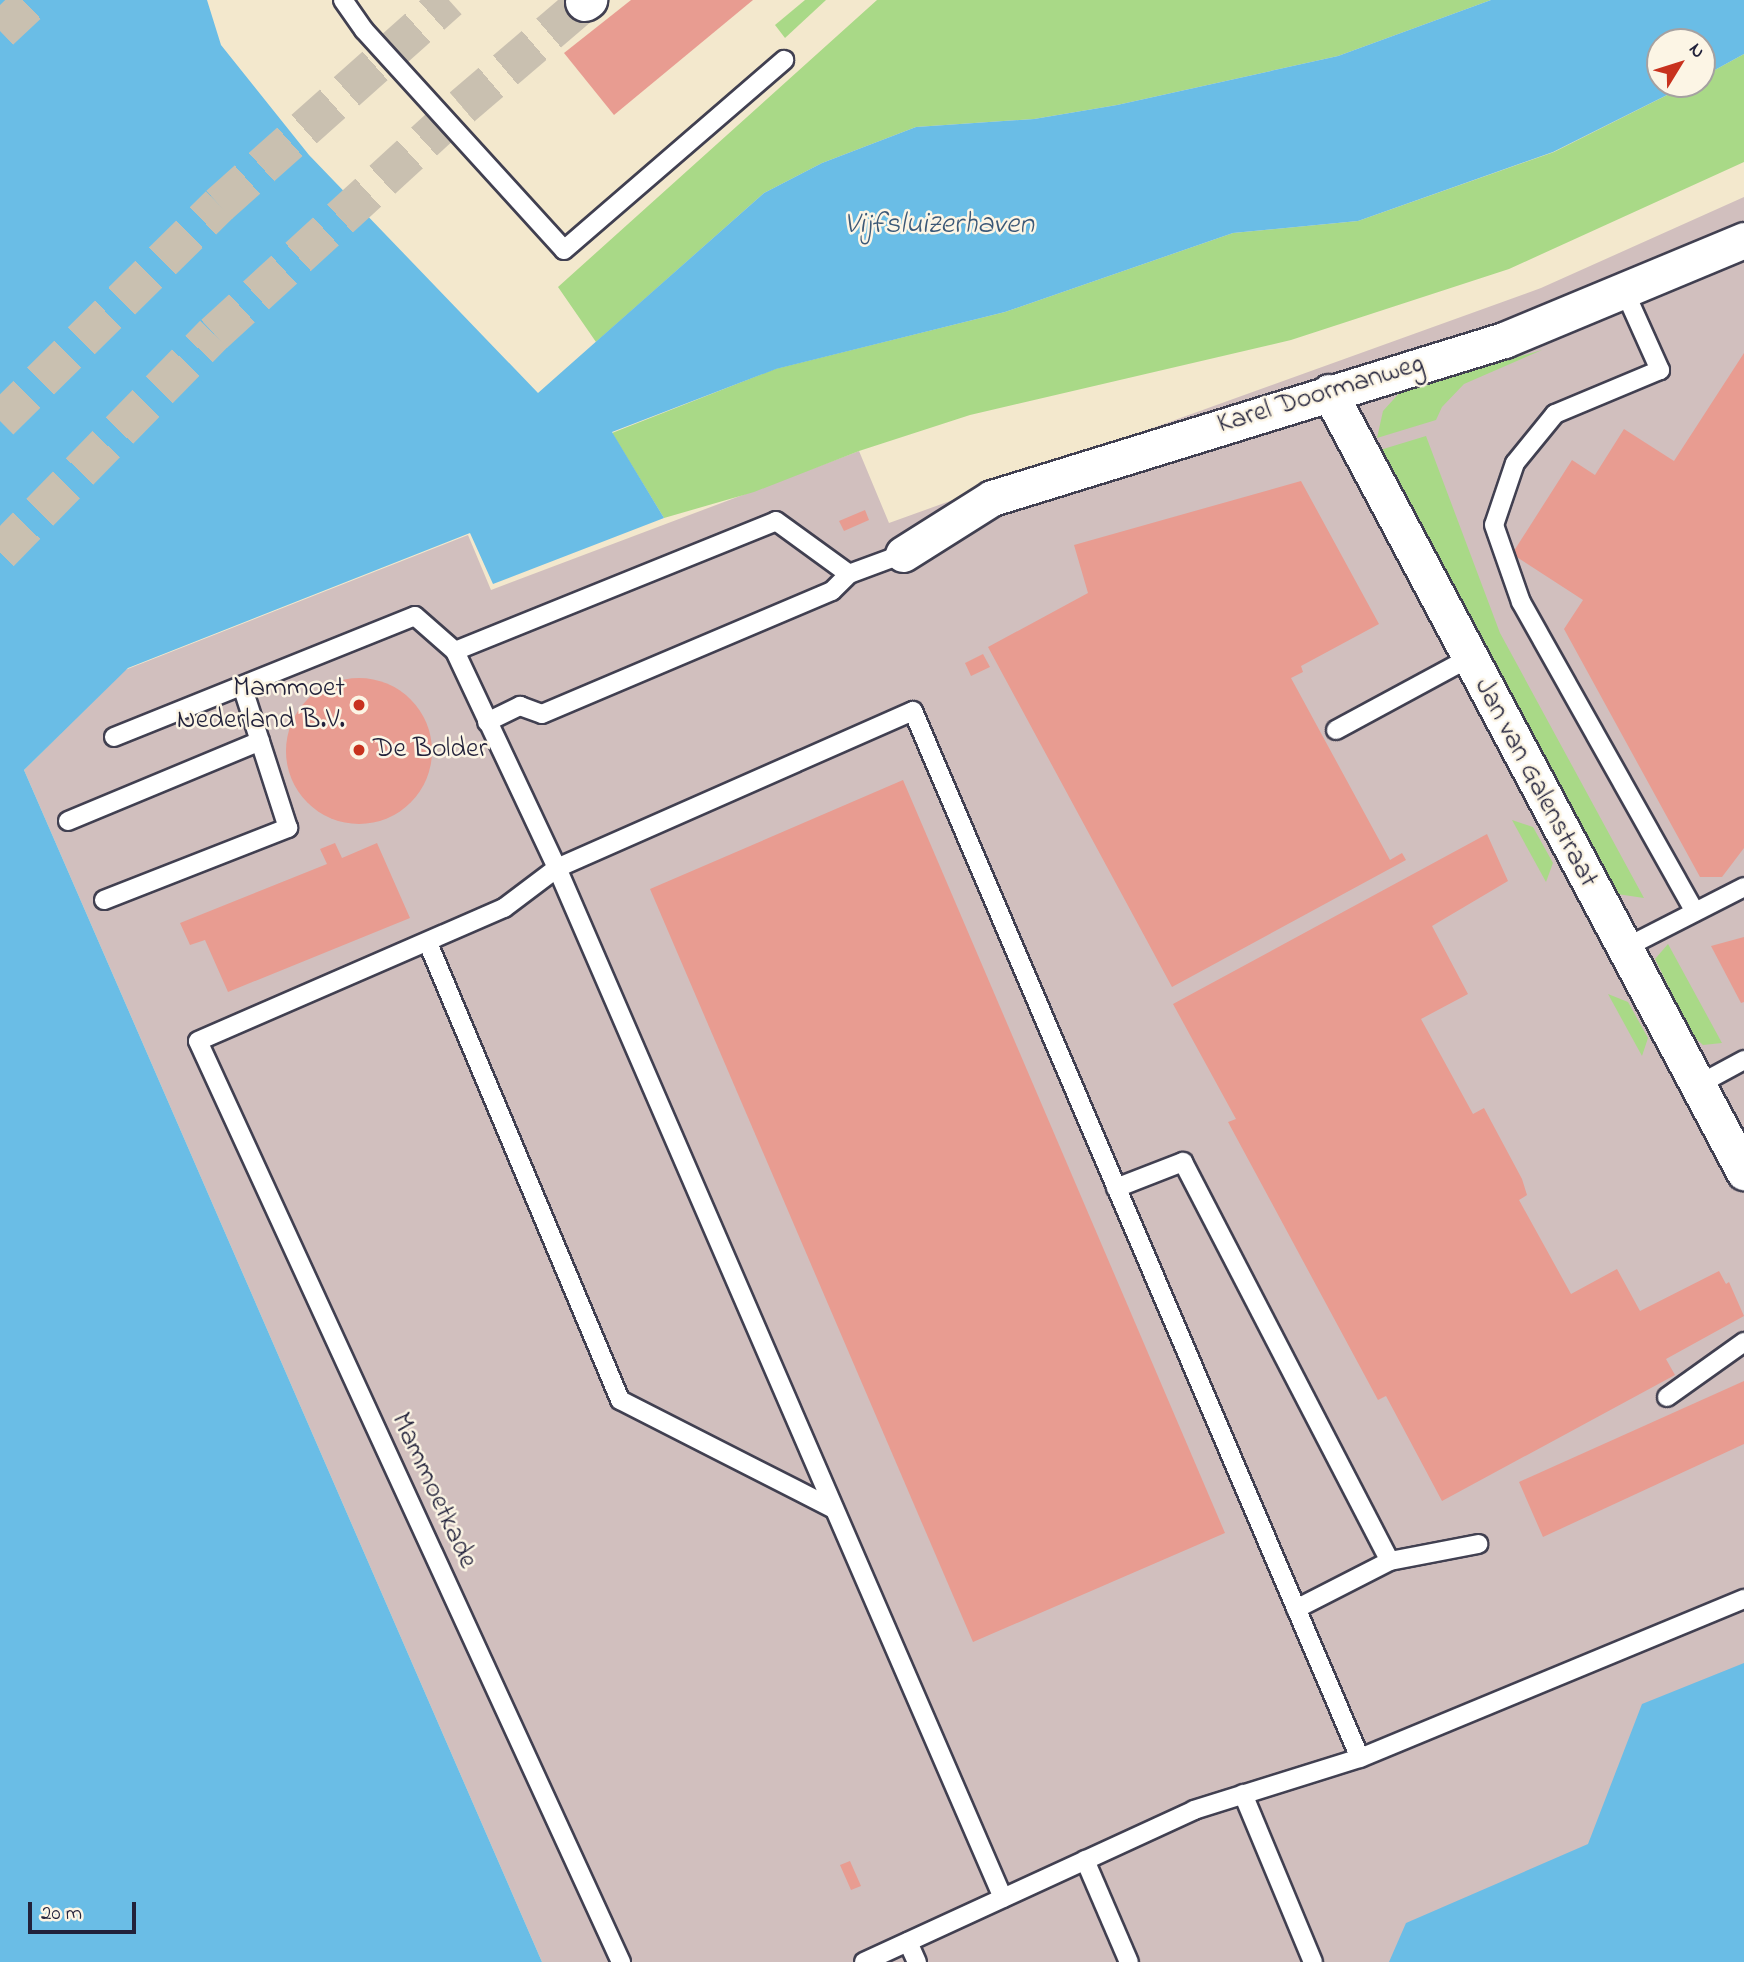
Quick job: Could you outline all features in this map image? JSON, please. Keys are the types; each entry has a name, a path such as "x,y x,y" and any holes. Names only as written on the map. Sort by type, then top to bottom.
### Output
{"street":[{"name":"Karel Doormanweg","path":"903,554 992,498 1504,340 1744,240"},
{"name":"Jan van Galenstraat","path":"1329,392 1744,1172"}],"lane":[{"path":"343,0 364,30 564,250 784,60"},
{"path":"1624,290 1660,370 1555,414 1515,463 1494,525 1521,602 1694,910"},
{"path":"455,651 776,521 849,574"},
{"path":"487,722 520,706 542,714 832,591 849,574 903,554"},
{"path":"114,737 415,616 455,651 556,868 1003,1898"},
{"path":"1336,730 1469,658"},
{"path":"104,900 288,828 242,685"},
{"path":"834,1509 620,1400 428,943 504,908 556,868 913,711 1360,1758"},
{"path":"68,821 260,741"},
{"path":"1623,949 1694,910 1744,887"},
{"name":"Mammoetkade","path":"428,943 198,1041 621,1962"},
{"path":"1696,1086 1744,1060"},
{"path":"1116,1188 1183,1162 1390,1561"},
{"path":"1667,1397 1744,1342"},
{"path":"1296,1609 1390,1561 1478,1544"},
{"path":"864,1962 1194,1810 1360,1758 1744,1599"},
{"path":"1243,1794 1313,1962"},
{"path":"1085,1860 1129,1962"},
{"path":"908,1942 917,1962"}],"shaded area":[{"path":"1744,197 1744,1680 1603,1859 1408,1962 542,1962 24,770 125,670 468,535 491,590 859,451 889,523 1541,288"}],"green space":[{"path":"805,0 826,0 785,38 775,25"},
{"path":"877,0 1491,0 1338,56 1117,105 1034,119 916,127 822,163 764,193 596,342 558,287"},
{"path":"1744,54 1744,162 1509,269 1291,340 970,415 859,451 754,492 664,518 612,433 775,369 1005,312 1233,233 1358,221 1554,152 1661,98 1716,98 1716,69"},
{"path":"1542,350 1464,384 1442,407 1436,420 1377,438 1383,411 1402,390"},
{"path":"1426,436 1500,633 1644,898 1617,894 1380,450"},
{"path":"1512,820 1533,827 1553,863 1546,882"},
{"path":"1668,944 1722,1043 1703,1045 1693,1036 1655,959"},
{"path":"1608,994 1628,1002 1648,1038 1642,1056"}],"water":[{"name":"Vijfsluizerhaven","path":"0,0 207,0 221,45 309,155 538,393 764,193 822,163 916,127 1034,119 1117,105 1338,56 1491,0 1744,0 1744,54 1716,69 1716,28 1646,28 1646,98 1661,98 1553,152 1358,221 1233,233 1005,312 776,369 612,432 664,518 493,584 470,533 128,668 24,770 542,1962 0,1962"},
{"path":"1744,1663 1744,1962 1389,1962 1406,1923 1588,1844 1642,1704"}],"building":[{"path":"631,0 753,0 614,115 564,53"},
{"path":"1744,353 1744,848 1722,877 1700,877 1564,629 1583,600 1512,554 1572,460 1595,475 1624,429 1674,461"},
{"path":"1301,481 1379,624 1301,666 1303,672 1291,678 1390,860 1402,853 1406,860 1172,987 988,647 1088,593 1074,545"},
{"path":"865,510 869,520 844,531 839,521"},
{"path":"983,654 990,667 971,676 965,663"},
{"name":"De Bolder","path":"359,678 387,683 411,699 427,723 432,751 427,779 411,803 387,819 359,824 331,819 307,803 291,779 286,751 291,723 307,699 331,683"},
{"path":"903,780 1225,1533 973,1642 650,889"},
{"path":"1487,834 1508,881 1432,926 1468,994 1421,1019 1473,1114 1484,1108 1522,1179 1527,1195 1519,1200 1571,1294 1617,1269 1640,1311 1719,1271 1726,1284 1729,1282 1744,1316 1666,1359 1675,1375 1442,1501 1386,1396 1378,1400 1228,1122 1236,1119 1173,1004"},
{"path":"335,843 342,858 377,843 410,918 228,992 205,940 190,945 180,923 327,864 320,849"},
{"path":"1744,937 1744,1002 1741,1003 1711,946"},
{"path":"1744,1381 1744,1444 1543,1537 1519,1482"},
{"path":"850,1861 861,1886 851,1890 840,1865"}],"tunnel":[{"path":"0,31 33,0"},
{"path":"0,421 219,205 449,0"},
{"path":"0,553 214,334 462,107 585,2"}],"place":[{"name":"Mammoet Nederland B.V.","path":"359,705"},
{"name":"De Bolder","path":"359,750"}]}
